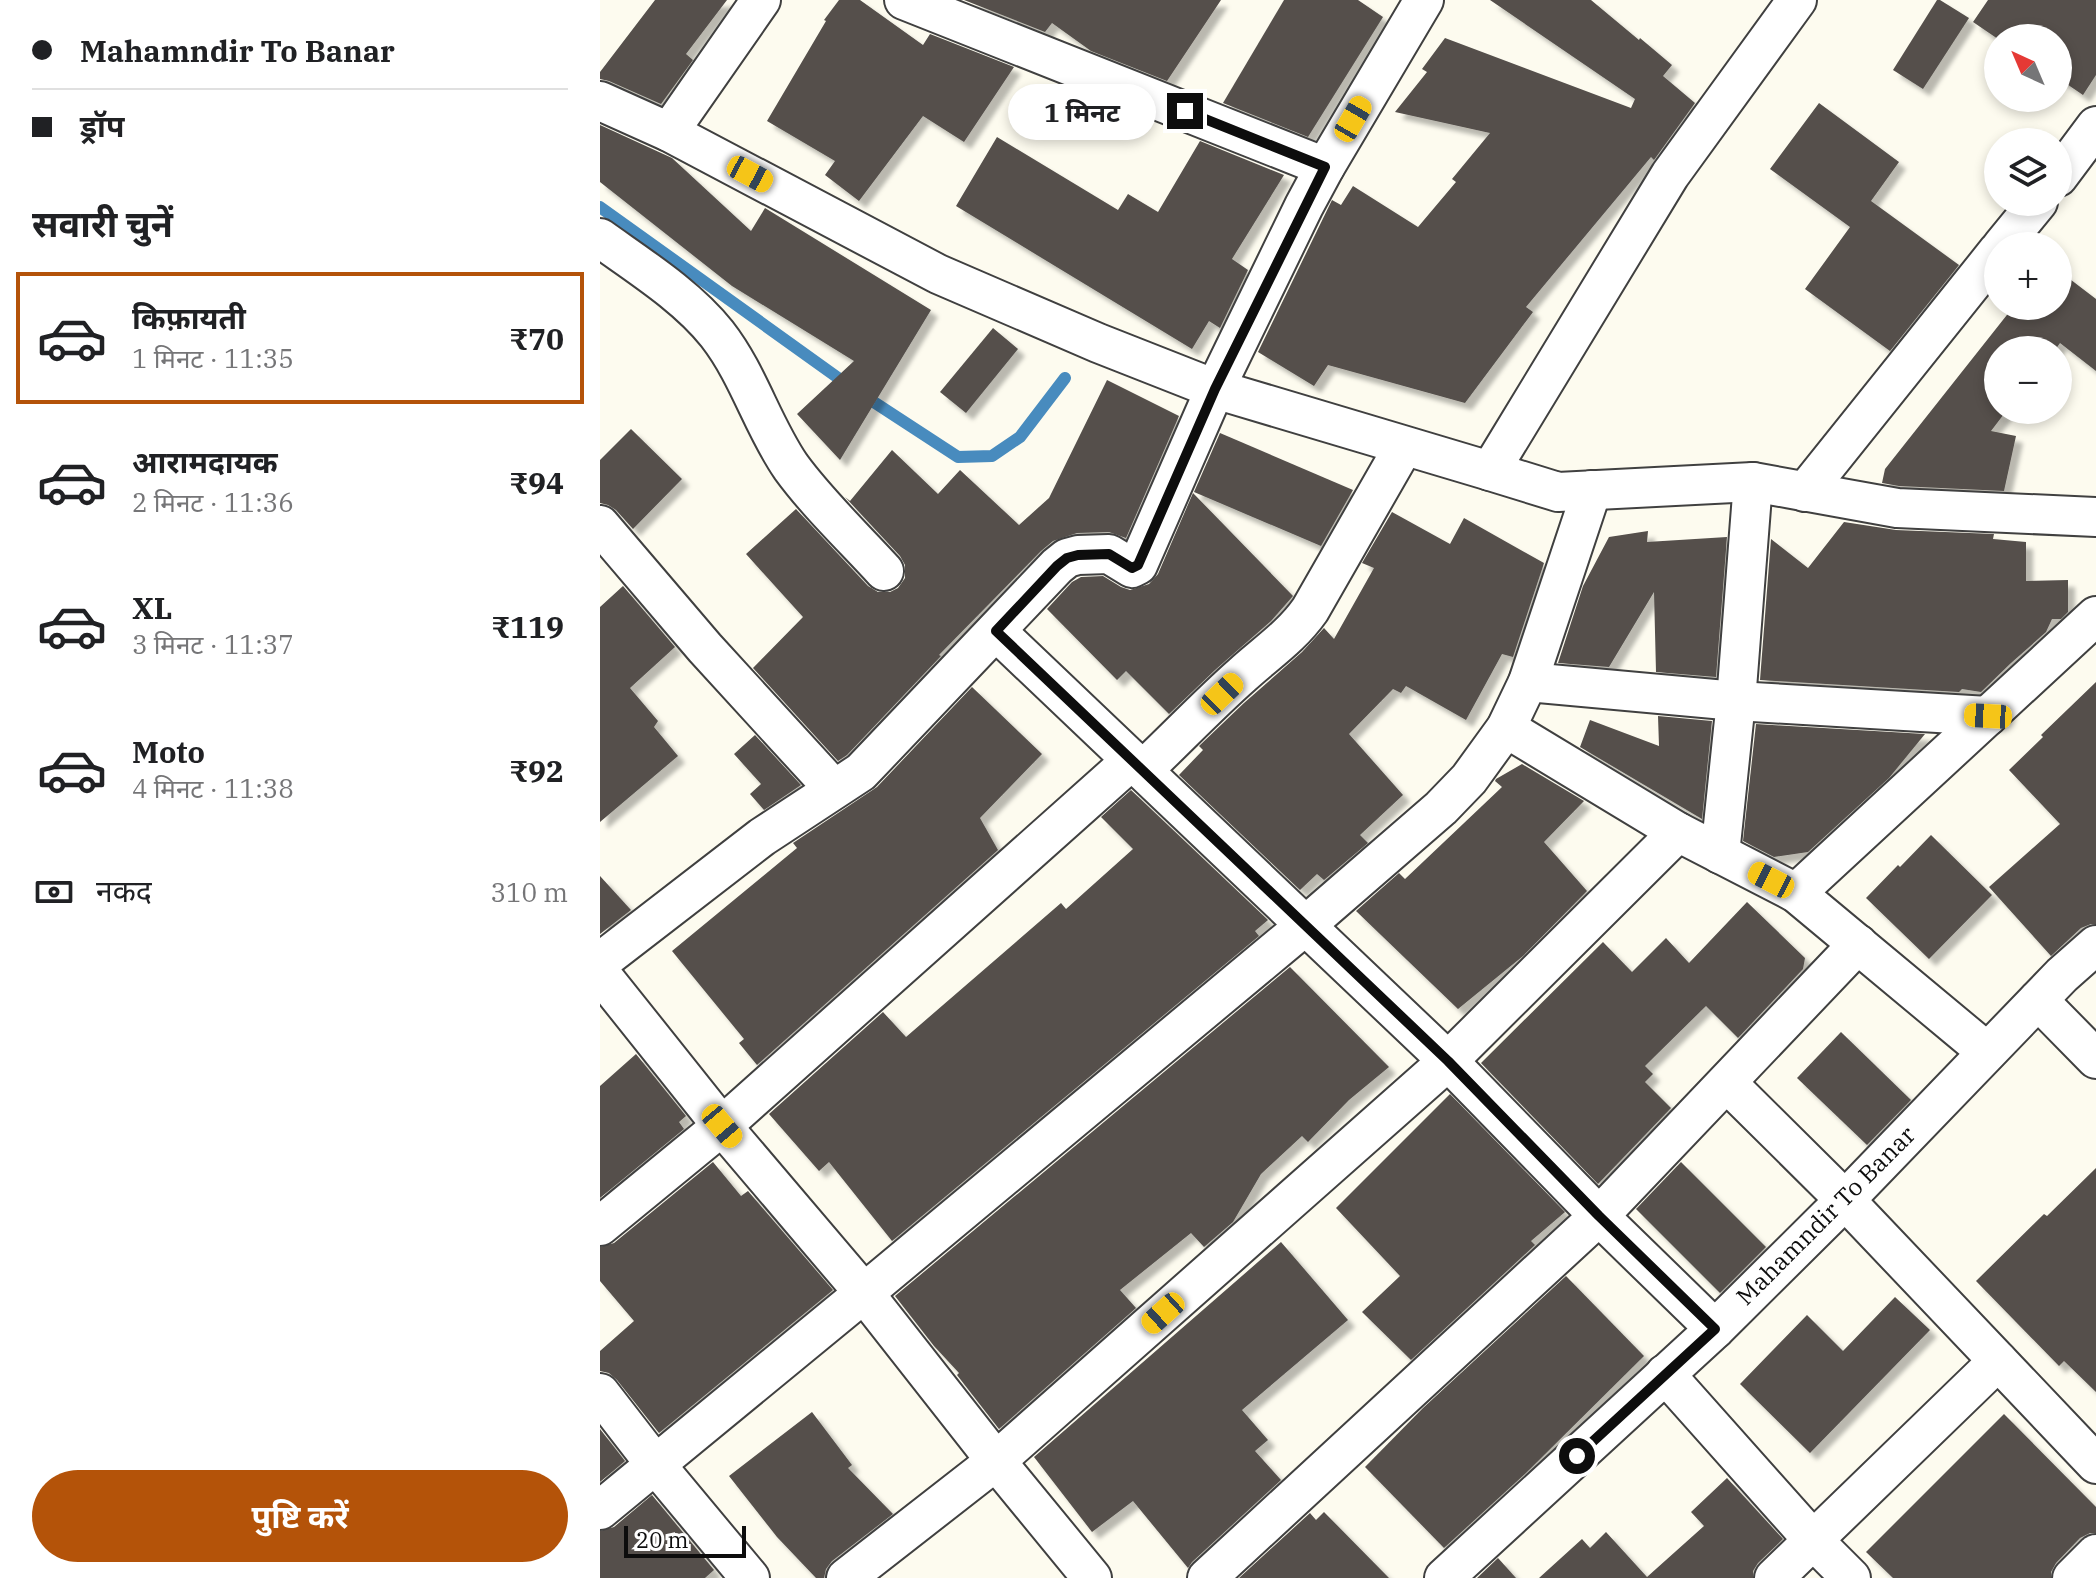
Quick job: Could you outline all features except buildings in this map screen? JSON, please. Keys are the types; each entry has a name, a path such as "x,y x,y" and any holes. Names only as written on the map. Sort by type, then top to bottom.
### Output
{"street":[{"path":"669,132 761,0"},
{"path":"904,0 1325,167"},
{"path":"600,962 762,837 861,772 1067,558 1109,554 1132,568 1138,565 1215,389 1325,167 1423,0"},
{"path":"1490,471 1670,175 1797,0"},
{"path":"600,101 669,132 938,274 1098,343 1215,389 1558,492 1753,482 1897,508 2096,517"},
{"path":"2072,158 2096,126"},
{"path":"2013,232 2027,216"},
{"path":"600,238 695,310 716,332 739,365 791,467 884,571"},
{"path":"1805,492 1984,268"},
{"path":"600,1226 722,1126 1284,640 1318,597 1404,446"},
{"path":"1720,854 1736,701 1753,482"},
{"path":"600,1510 1306,925 1441,808 1469,779 1506,728 1528,682 1592,490"},
{"path":"600,525 705,648 834,789"},
{"path":"1796,893 2096,616"},
{"path":"996,631 1448,1061 1599,1216 1715,1329"},
{"path":"1528,682 1736,701 1988,716"},
{"path":"1506,728 1678,832 1796,893 1987,1052"},
{"path":"846,1578 996,1461 1448,1061 1678,832"},
{"path":"1207,1578 1599,1216 1858,944"},
{"name":"Mahamndir To Banar","path":"1444,1578 1715,1329 1845,1200 2062,975 2096,945"},
{"path":"600,973 722,1126 864,1293 1092,1578"},
{"path":"2038,1000 2096,1059"},
{"path":"1727,1083 1845,1200 2096,1464"},
{"path":"1774,1578 1998,1361"},
{"path":"1665,1374 1813,1540 1851,1578"},
{"path":"600,1393 750,1578"},
{"path":"2072,1578 2096,1554"}],"waterway":[{"path":"600,207 848,385"},
{"path":"863,395 958,457 992,456 1020,437 1065,378"}],"route":[{"path":"1185,111 1325,167 1215,389 1143,558 1132,568 1109,554 1067,558 996,631 1448,1061 1599,1216 1715,1329 1577,1456"}]}
